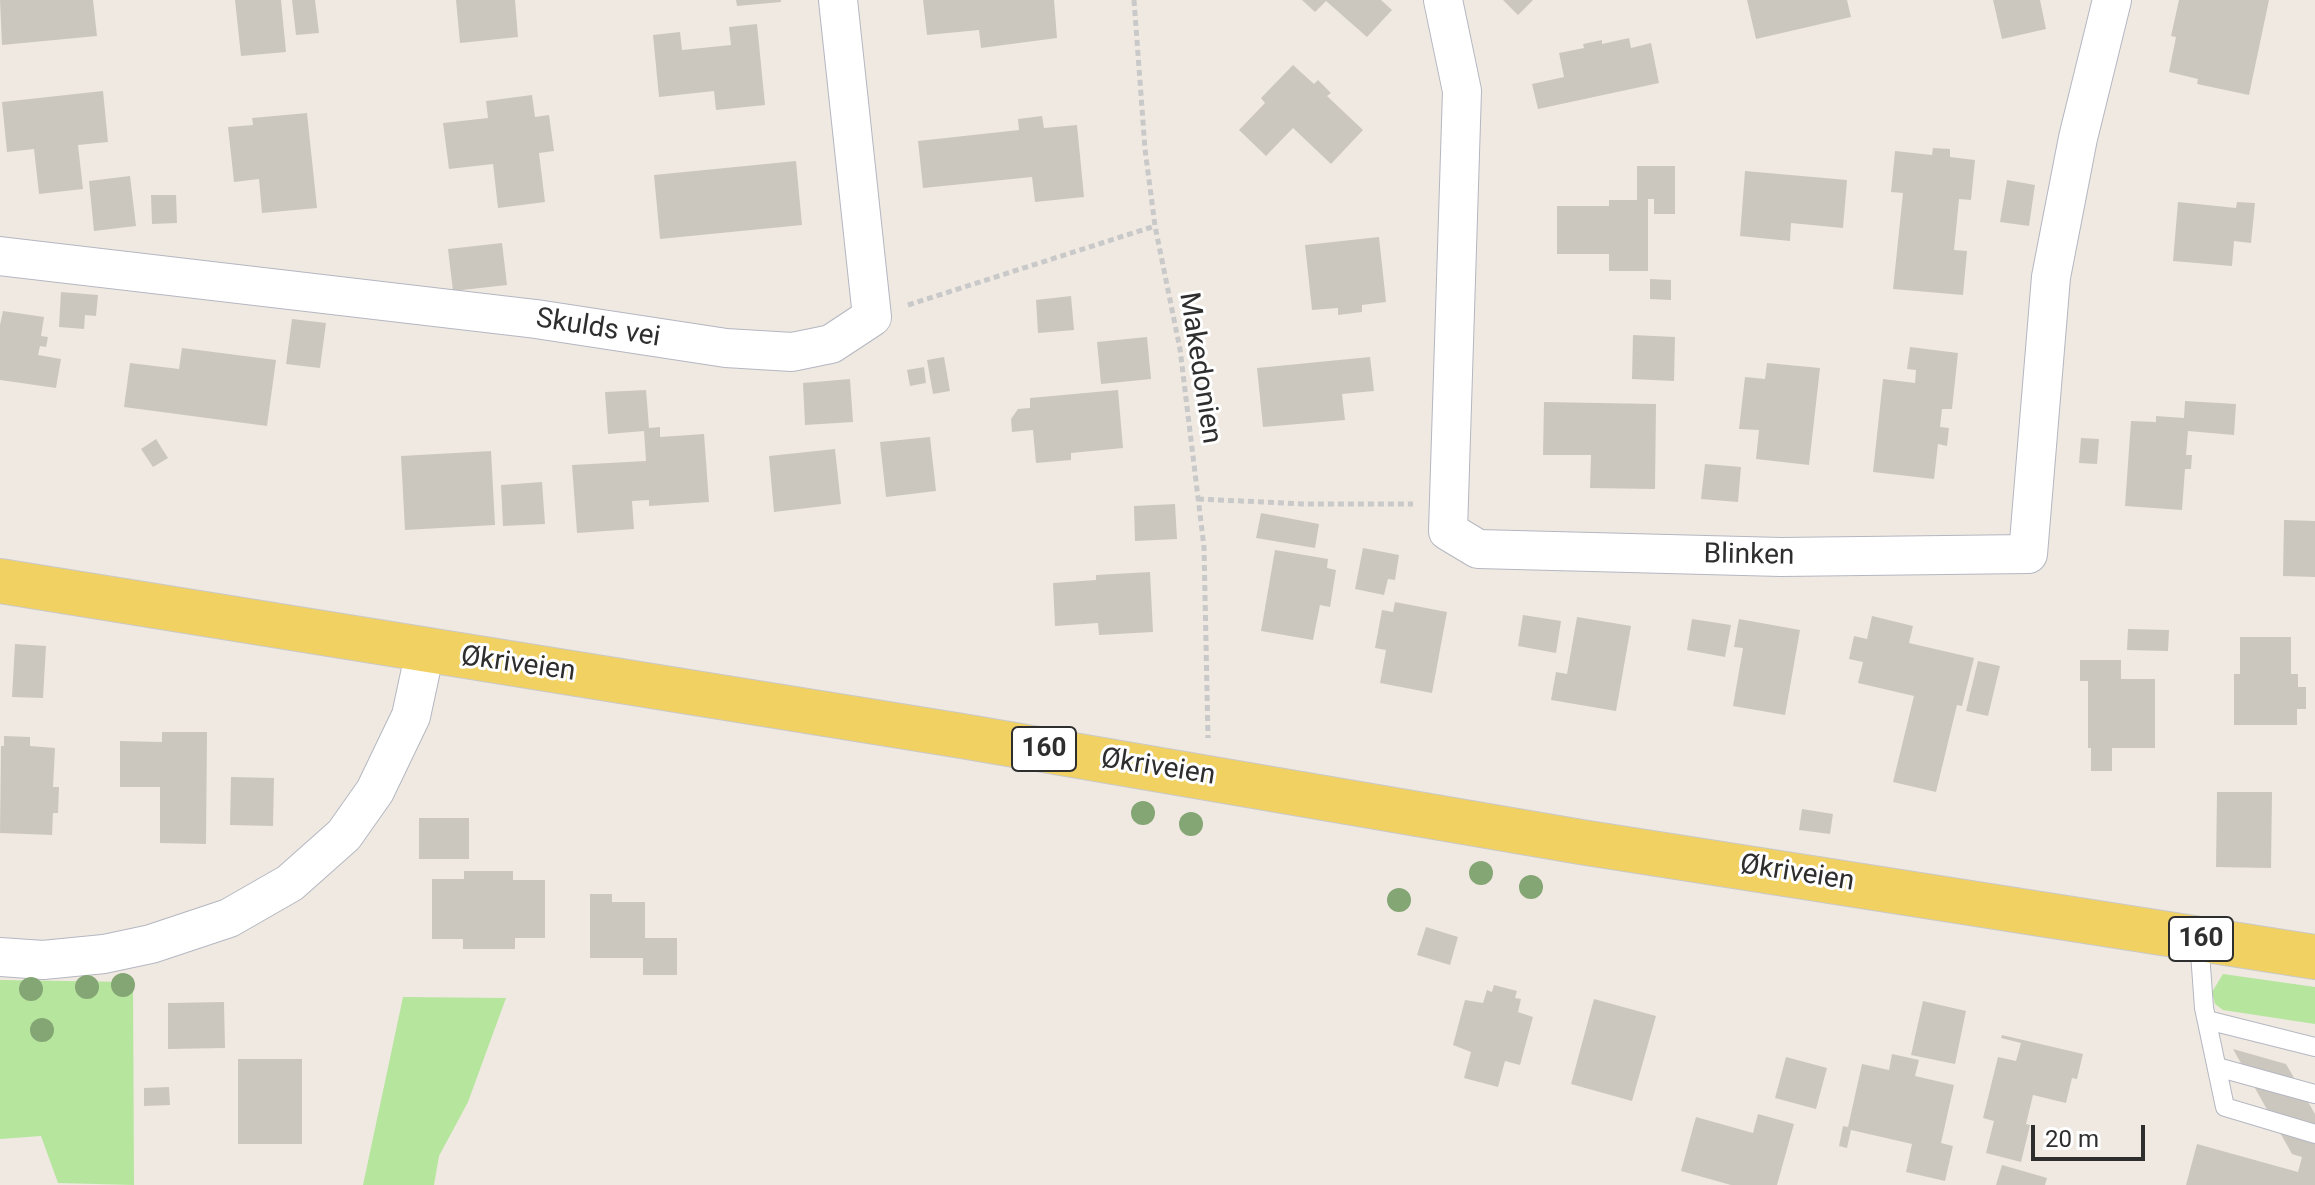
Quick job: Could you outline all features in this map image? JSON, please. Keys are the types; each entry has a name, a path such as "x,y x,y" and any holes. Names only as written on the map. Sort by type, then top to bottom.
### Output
{"main road":[{"name":"Økriveien","path":"0,581 946,733 1581,842 2315,957"}],"street":[{"path":"838,0 872,317"},
{"name":"Blinken","path":"1443,0 1462,91 1448,531 1478,549 1781,557 2028,554 2051,277 2078,138 2112,0"},
{"name":"Skulds vei","path":"0,256 536,319 726,348 792,352 831,344 872,317"},
{"path":"0,957 43,960 104,954 151,944 229,918 290,883 344,835 375,791 411,716 425,651"}],"lane":[{"path":"2199,939 2206,1014 2225,1107 2315,1134"},
{"path":"2206,1014 2315,1047"},
{"path":"2217,1067 2315,1094"}],"path":[{"name":"Makedonien","path":"1134,0 1145,149 1155,226 1180,349 1204,547 1208,743"},
{"path":"872,317 945,291 1155,226"},
{"path":"1198,499 1305,504 1449,504"}],"green space":[{"path":"2223,974 2315,987 2315,1024 2223,1010 2215,1004 2212,992"},
{"path":"0,980 133,982 134,1185 58,1183 41,1136 0,1139"},
{"path":"403,997 506,998 468,1102 439,1156 434,1185 363,1185"}],"building":[{"path":"0,0 93,0 97,36 2,45"},
{"path":"235,0 281,0 286,52 241,56"},
{"path":"292,0 315,0 319,33 296,35"},
{"path":"456,0 515,0 518,37 460,43"},
{"path":"736,0 781,0 781,2 737,6"},
{"path":"923,0 1054,0 1057,38 981,48 979,30 927,35"},
{"path":"1302,0 1381,0 1392,10 1367,37 1326,1 1315,12"},
{"path":"1503,0 1533,0 1518,15"},
{"path":"1747,0 1847,0 1851,17 1756,39"},
{"path":"1993,0 2040,0 2046,29 2002,39"},
{"path":"2179,0 2269,0 2249,95 2197,84 2198,79 2169,72 2176,37 2171,36"},
{"path":"757,24 765,105 716,110 714,91 659,97 653,35 680,32 682,50 731,45 729,27"},
{"path":"1629,38 1631,48 1651,43 1659,83 1538,109 1532,84 1564,77 1559,53 1584,48 1583,44 1602,40 1602,44"},
{"path":"1293,65 1314,84 1318,80 1331,93 1327,96 1363,130 1331,164 1293,128 1266,156 1239,130 1265,103 1261,98"},
{"path":"103,91 108,142 78,145 83,189 39,194 34,149 7,152 2,102"},
{"path":"532,95 535,117 549,115 554,151 539,153 545,202 498,208 493,164 449,169 443,123 488,118 486,101"},
{"path":"307,113 317,208 262,213 259,179 234,182 228,127 253,125 252,118"},
{"path":"1042,116 1044,128 1077,125 1084,197 1035,202 1032,177 923,188 918,141 1019,130 1018,119"},
{"path":"1933,148 1950,149 1950,157 1975,160 1971,200 1959,199 1954,250 1967,251 1963,295 1893,289 1903,193 1891,192 1895,151 1932,155"},
{"path":"796,161 802,225 660,239 654,175"},
{"path":"1637,166 1675,166 1675,214 1654,214 1654,199 1648,199 1648,271 1609,271 1609,254 1557,254 1557,206 1609,206 1609,200 1637,200"},
{"path":"1745,171 1847,180 1843,228 1791,223 1790,241 1740,236"},
{"path":"130,176 136,226 94,231 89,181"},
{"path":"2007,180 2035,185 2029,226 2000,222"},
{"path":"151,195 176,195 177,223 152,224"},
{"path":"2178,202 2236,208 2237,202 2255,203 2251,243 2234,241 2232,266 2173,261"},
{"path":"1379,237 1386,302 1362,305 1362,312 1338,315 1338,308 1312,310 1305,245"},
{"path":"502,243 507,285 453,291 448,249"},
{"path":"1650,279 1671,280 1671,300 1650,299"},
{"path":"61,292 98,295 96,316 85,315 84,329 59,327"},
{"path":"1071,296 1074,330 1038,333 1036,300"},
{"path":"3,311 44,317 41,336 48,337 46,347 40,346 38,355 61,359 56,388 0,380"},
{"path":"292,319 326,323 320,368 286,364"},
{"path":"1633,335 1675,337 1674,381 1632,379"},
{"path":"1147,337 1151,379 1101,384 1097,342"},
{"path":"1910,347 1958,353 1952,409 1942,409 1940,427 1949,428 1947,446 1938,444 1934,479 1873,472 1883,379 1915,383 1916,370 1907,369"},
{"path":"182,348 276,360 267,426 124,407 130,363 179,369"},
{"path":"944,357 950,391 933,394 927,360"},
{"path":"1370,357 1374,391 1342,394 1345,420 1263,427 1257,368"},
{"path":"1767,363 1820,368 1809,465 1756,459 1759,430 1739,429 1745,377 1765,379"},
{"path":"924,367 926,383 910,386 907,370"},
{"path":"850,379 853,422 805,425 803,383"},
{"path":"646,390 649,428 660,427 660,437 704,434 709,502 649,506 649,500 632,501 634,529 577,533 572,465 646,461 644,431 608,434 605,392"},
{"path":"1118,390 1123,448 1071,453 1071,460 1036,463 1033,430 1012,432 1011,419 1018,409 1030,408 1030,398"},
{"path":"2185,401 2236,404 2234,435 2188,431 2186,455 2192,455 2191,469 2185,469 2182,510 2125,506 2131,421 2156,422 2156,416 2184,418"},
{"path":"1544,402 1656,404 1655,489 1590,488 1591,455 1543,455"},
{"path":"930,437 936,491 886,497 880,442"},
{"path":"2081,438 2099,439 2097,464 2079,463"},
{"path":"156,439 168,458 153,467 141,449"},
{"path":"835,449 841,504 774,512 769,456"},
{"path":"491,451 495,525 405,530 401,456"},
{"path":"1705,464 1741,467 1738,502 1701,499"},
{"path":"542,482 545,524 503,526 501,485"},
{"path":"1175,504 1177,539 1135,541 1134,506"},
{"path":"1261,513 1319,524 1315,548 1256,538"},
{"path":"2284,520 2315,521 2315,577 2283,576"},
{"path":"1363,548 1399,555 1395,580 1388,579 1384,595 1355,589"},
{"path":"1275,550 1328,559 1327,568 1336,570 1330,607 1320,605 1313,640 1261,631"},
{"path":"1150,572 1153,632 1099,635 1098,623 1055,626 1053,583 1096,580 1096,575"},
{"path":"1395,602 1447,612 1432,693 1380,683 1386,650 1375,648 1382,610 1393,612"},
{"path":"1523,615 1561,621 1556,653 1518,646"},
{"path":"1872,616 1913,626 1909,643 1974,658 1962,706 1957,705 1936,792 1893,782 1914,696 1858,683 1863,662 1849,659 1854,636 1867,639"},
{"path":"1577,617 1631,626 1616,711 1551,700 1556,672 1567,674"},
{"path":"1692,619 1731,625 1725,657 1687,650"},
{"path":"1739,619 1800,630 1785,715 1733,706 1743,648 1734,647"},
{"path":"2128,629 2169,630 2168,651 2127,650"},
{"path":"2240,637 2291,637 2291,674 2298,674 2298,687 2306,687 2306,709 2297,709 2297,725 2234,725 2234,674 2240,674"},
{"path":"15,644 46,646 43,698 12,697"},
{"path":"2080,660 2121,660 2121,679 2155,679 2155,748 2112,748 2112,771 2091,771 2088,681 2080,681"},
{"path":"1978,661 2000,666 1988,716 1966,711"},
{"path":"162,732 207,732 206,844 160,843 160,787 120,787 120,741 162,742"},
{"path":"4,736 30,737 30,746 55,748 53,787 59,787 58,813 53,813 52,835 0,833 1,746 4,746"},
{"path":"231,777 274,778 273,826 230,825"},
{"path":"2217,792 2272,792 2271,868 2216,867"},
{"path":"1802,809 1833,814 1830,834 1799,830"},
{"path":"419,818 469,818 469,859 419,859"},
{"path":"464,871 513,871 513,880 545,880 545,938 515,938 515,949 463,949 463,939 432,939 432,879 464,879"},
{"path":"590,894 612,894 612,902 645,902 645,938 677,938 677,975 643,975 643,958 590,958"},
{"path":"1426,927 1458,937 1450,965 1417,955"},
{"path":"1494,985 1517,991 1515,998 1521,999 1518,1012 1533,1017 1520,1065 1505,1061 1498,1087 1464,1078 1471,1052 1453,1045 1465,1000 1483,1003 1487,990 1492,992"},
{"path":"1594,999 1656,1016 1632,1101 1571,1084"},
{"path":"1923,1001 1966,1011 1955,1064 1911,1055"},
{"path":"224,1002 225,1048 168,1049 168,1003"},
{"path":"2002,1035 2083,1054 2077,1079 2072,1078 2066,1103 2033,1095 2021,1162 1986,1153 1994,1121 1983,1118 1998,1057 2016,1061 2021,1043 2001,1038"},
{"path":"2233,1049 2286,1064 2315,1114 2315,1185 2186,1185 2197,1144 2298,1172 2302,1157 2292,1154"},
{"path":"1892,1054 1919,1060 1915,1076 1954,1085 1941,1143 1953,1146 1945,1181 1906,1172 1912,1144 1851,1130 1847,1148 1839,1146 1843,1126 1848,1127 1862,1064 1889,1070"},
{"path":"1786,1057 1827,1068 1816,1109 1775,1098"},
{"path":"238,1059 302,1059 302,1144 238,1144"},
{"path":"169,1087 170,1105 144,1106 144,1088"},
{"path":"1758,1114 1794,1124 1777,1185 1731,1185 1681,1171 1696,1117 1753,1133"},
{"path":"2002,1165 2047,1178 2045,1185 1996,1185"}]}
